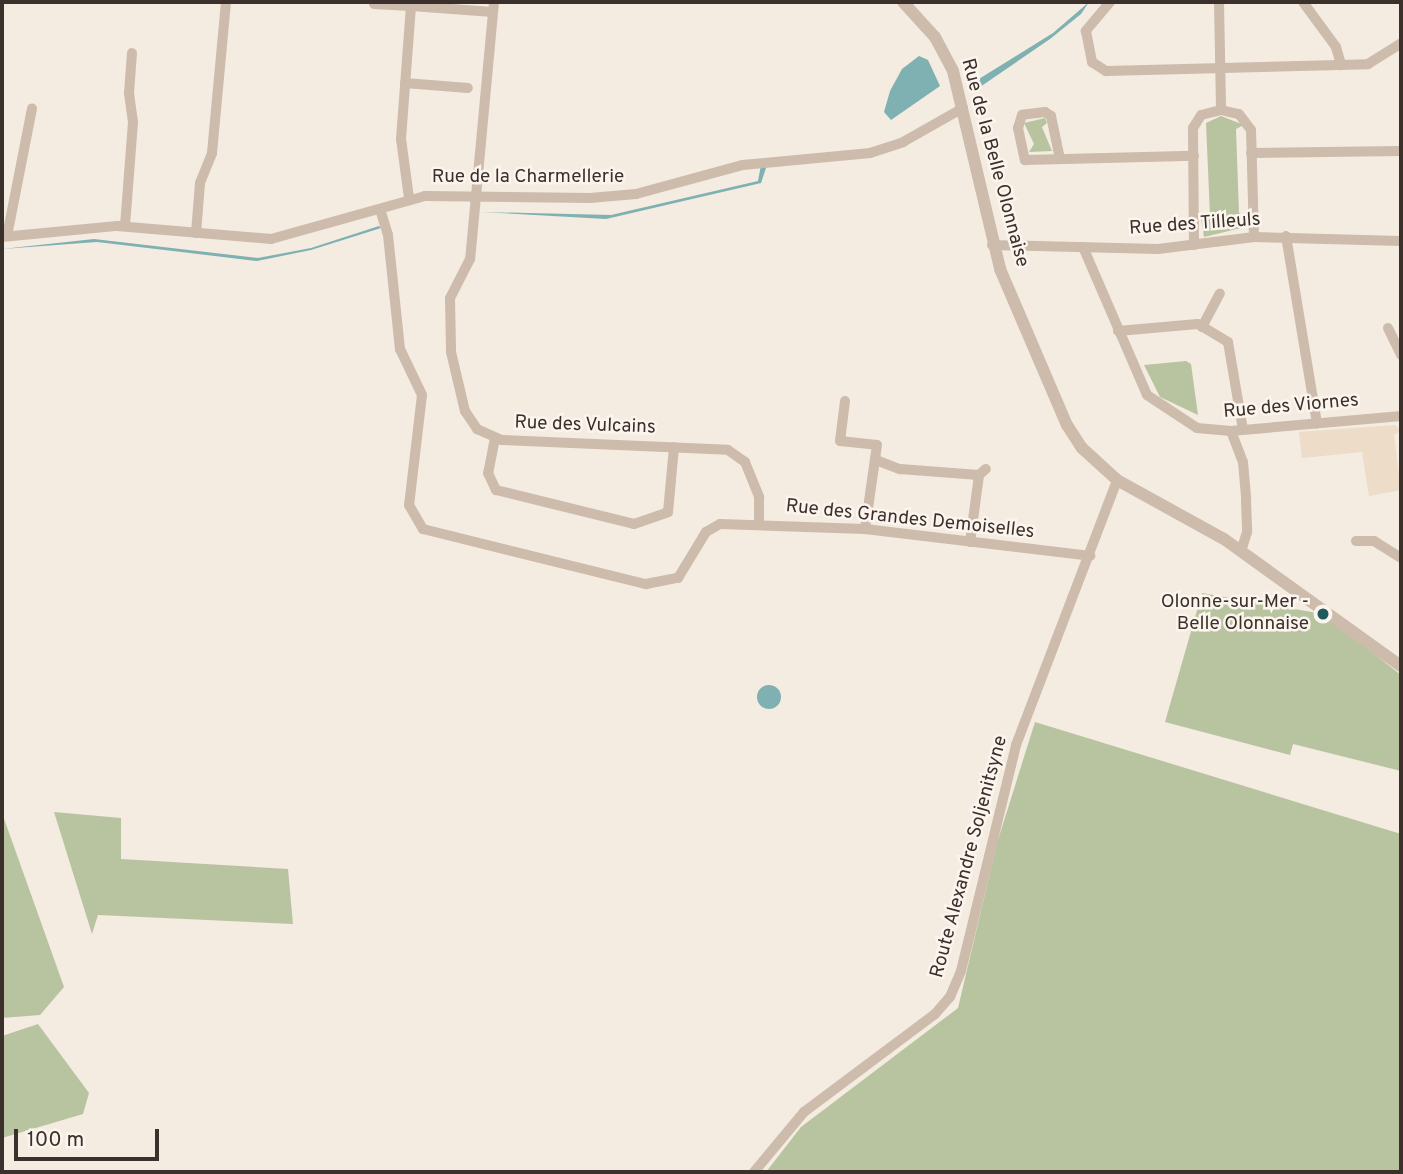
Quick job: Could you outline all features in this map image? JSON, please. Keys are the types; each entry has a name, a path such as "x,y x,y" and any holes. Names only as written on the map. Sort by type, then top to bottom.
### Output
{"street":[{"path":"196,233 200,183 212,153 226,2"},
{"name":"Rue de la Belle Olonnaise","path":"903,2 943,50 963,108 992,245 1067,425 1088,455 1117,480 1241,552 1401,666"},
{"path":"1110,2 1086,31 1092,62 1099,70 1375,62 1401,43"},
{"path":"1219,2 1221,110"},
{"path":"1303,2 1336,47 1341,65"},
{"path":"374,4 493,7"},
{"path":"409,198 401,139 411,6"},
{"name":"Rue des Vulcains","path":"493,7 473,195 470,259 450,298 451,352 465,411 477,429 495,438 737,453 760,497 759,523"},
{"path":"125,226 133,122 129,93 132,53"},
{"path":"405,83 468,88"},
{"path":"4,237 32,108"},
{"name":"Rue de la Charmellerie","path":"4,237 125,226 271,239 380,209 409,198 473,195 616,196 743,164 870,153 903,142 963,108"},
{"path":"1194,245 1195,121 1221,110 1246,120 1251,153 1254,237"},
{"path":"1060,159 1051,116 1045,112 1022,116 1018,128 1025,160 1194,156"},
{"path":"1251,153 1401,150"},
{"name":"Rue des Grandes Demoiselles","path":"380,209 388,235 400,349 422,395 409,505 423,529 660,584 678,578 711,528 759,523 865,529 1090,556"},
{"path":"1286,236 1317,423"},
{"name":"Rue des Tilleuls","path":"992,245 1194,245 1254,237 1286,236 1401,241"},
{"name":"Rue des Viornes","path":"1083,247 1118,331 1154,404 1206,432 1401,416"},
{"path":"1202,327 1220,293"},
{"path":"1118,331 1198,324 1228,342 1247,503 1241,552"},
{"path":"1388,328 1401,355"},
{"path":"845,401 840,440 877,445 865,529"},
{"path":"495,438 488,472 496,490 634,524 668,512 674,447"},
{"path":"876,460 900,469 982,472 970,541"},
{"name":"Route Alexandre Soljenitsyne","path":"754,1172 804,1112 935,1014 950,997 961,971 1016,745 1117,480"},
{"path":"1356,541 1374,541 1401,558"}],"green space":[{"path":"1221,116 1244,125 1236,129 1239,213 1246,218 1245,227 1204,237 1201,218 1210,216 1206,123"},
{"path":"1045,118 1047,123 1042,127 1052,151 1029,152 1034,144 1024,123"},
{"path":"1186,361 1191,364 1198,415 1160,397 1144,365"},
{"path":"1202,593 1323,614 1401,675 1401,771 1293,744 1290,755 1165,722"},
{"path":"1035,722 1401,834 1401,1172 766,1172 801,1127 958,1008 997,843"},
{"path":"54,812 121,818 121,859 288,869 293,924 98,915 92,934"},
{"path":"2,813 64,987 40,1015 2,1018"},
{"path":"38,1024 89,1093 83,1114 2,1138 2,1036"}],"shaded area":[{"path":"1395,425 1401,431 1394,435 1401,490 1369,496 1362,452 1302,458 1299,432"}],"water":[{"path":"1089,2 1081,14 1050,39 980,87 966,87 1053,33"},
{"path":"919,56 928,60 940,86 891,120 884,112 890,91 902,69"},
{"path":"761,165 767,165 761,183 606,219 481,212 611,215 758,181"},
{"path":"379,226 381,228 311,250 257,261 97,242 2,249 94,239 258,258 311,248"},
{"path":"769,685 778,688 781,697 778,706 769,709 760,706 757,697 760,688"}],"place":[{"name":"Olonne-sur-Mer - Belle Olonnaise","path":"1323,614"}]}
